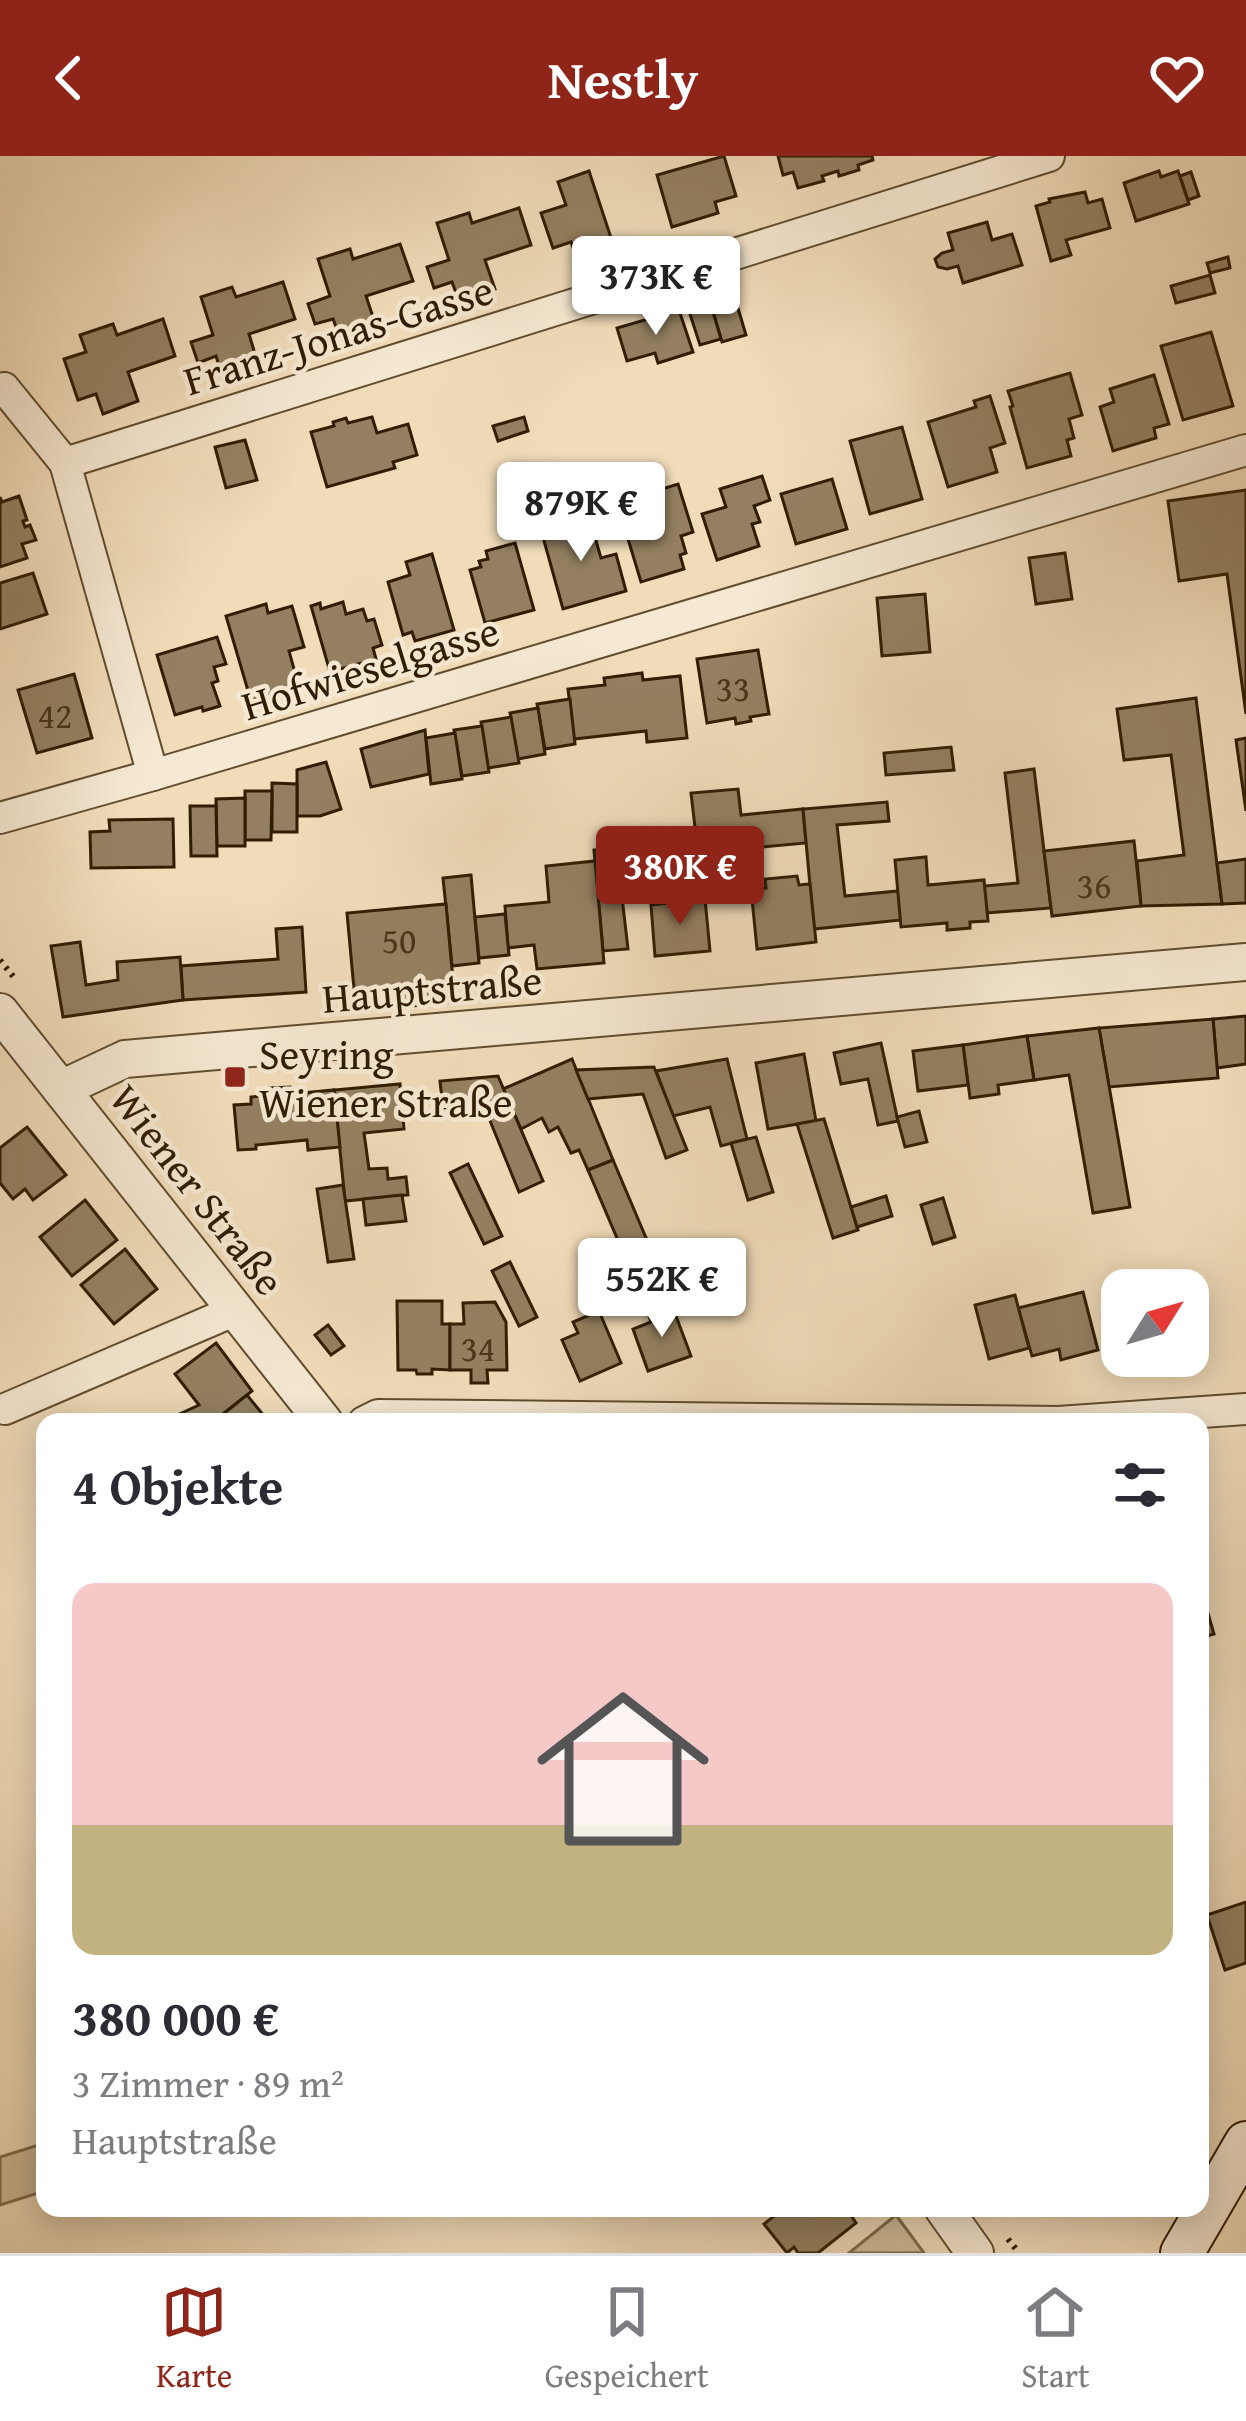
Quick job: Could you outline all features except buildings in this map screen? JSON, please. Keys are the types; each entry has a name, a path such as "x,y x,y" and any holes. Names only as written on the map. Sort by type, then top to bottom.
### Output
{"main road":[{"path":"1209,2207 1246,2143"},
{"path":"1182,2253 1203,2217"}],"street":[{"name":"Franz-Jonas-Gasse","path":"65,463 1049,156"},
{"path":"4,388 65,463 153,775"},
{"name":"Hofwieselgasse","path":"0,818 1246,450"},
{"name":"Hauptstraße","path":"61,1089 125,1059 1246,962"},
{"name":"Wiener Straße","path":"0,1012 317,1413"},
{"path":"5,1409 236,1310"},
{"path":"1188,1413 1246,1409"},
{"path":"949,2217 975,2253"}],"shaded area":[{"path":"36,2146 36,2194 0,2205 0,2157"},
{"path":"897,2217 924,2253 849,2253"}],"place":[{"name":"Seyring Wiener Straße","path":"235,1077"}]}
